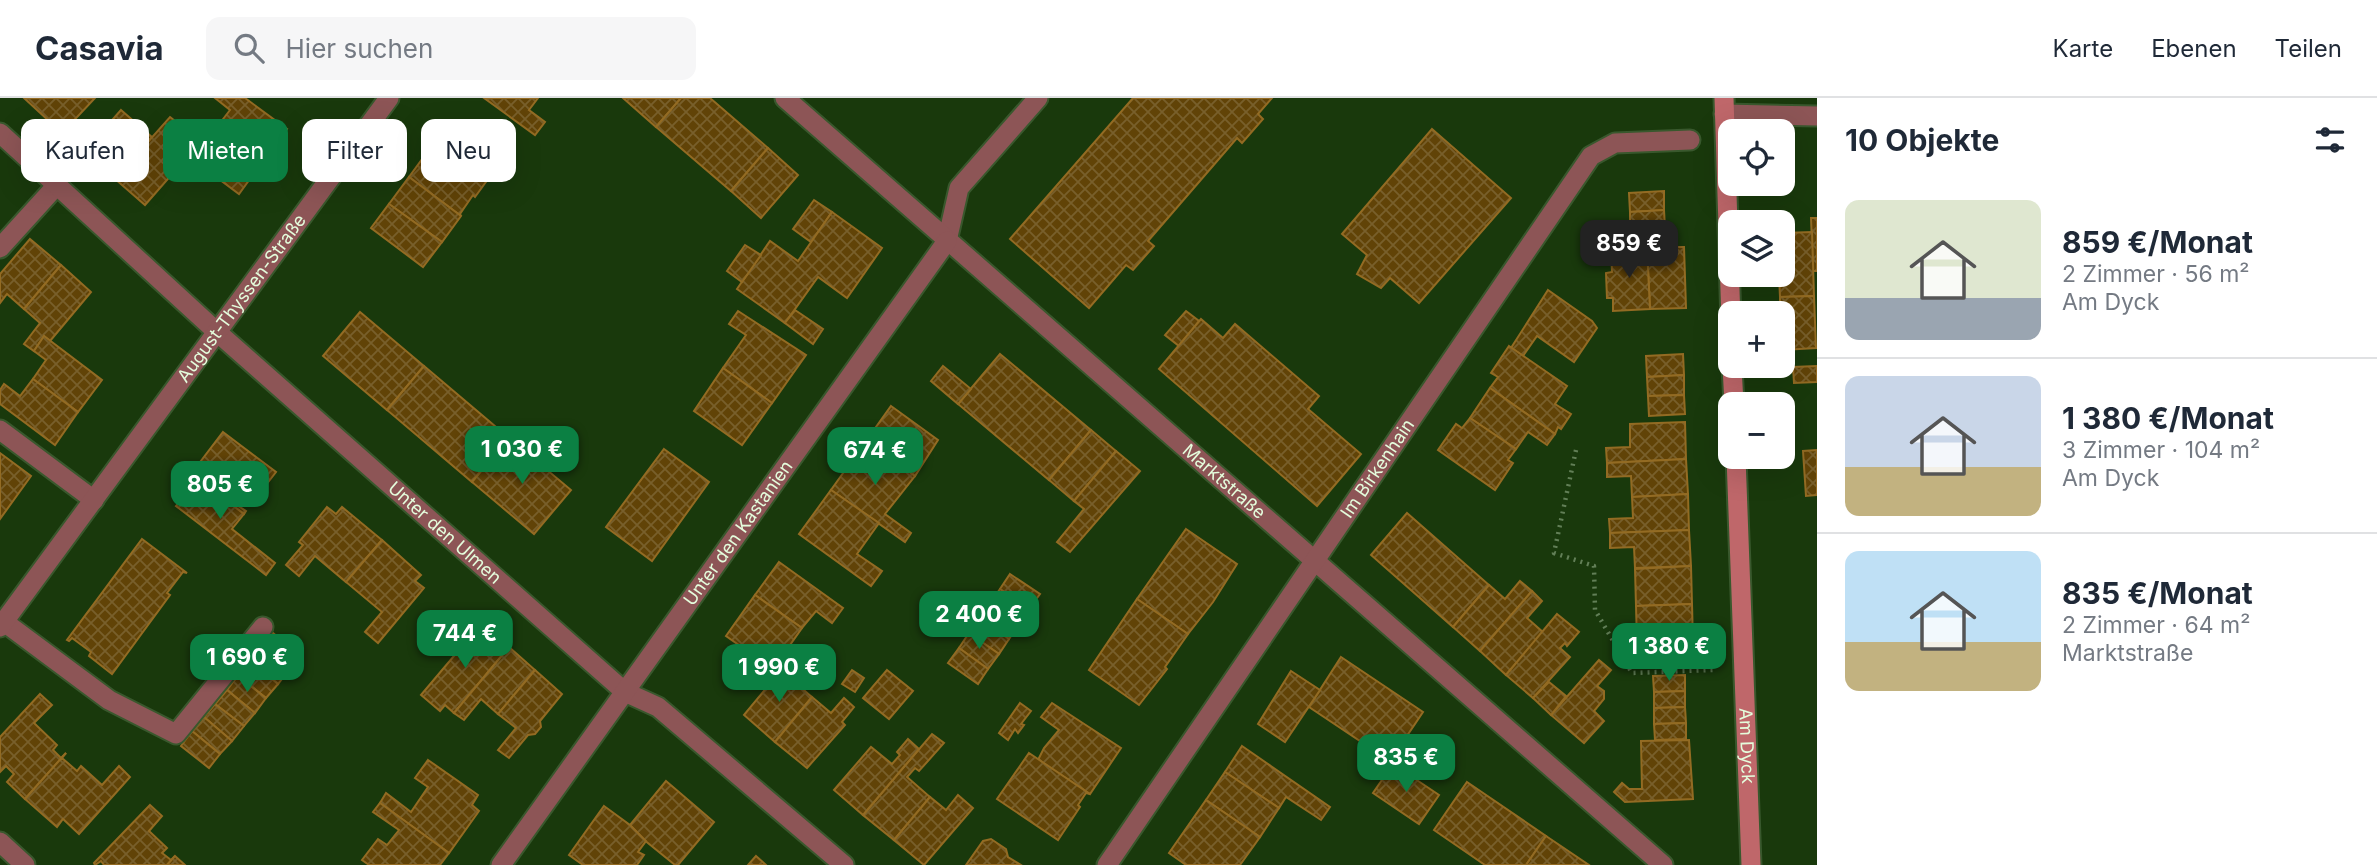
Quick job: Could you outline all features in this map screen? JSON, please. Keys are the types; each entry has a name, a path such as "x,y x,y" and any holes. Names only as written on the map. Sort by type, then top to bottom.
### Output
{"main road":[{"path":"1724,106 1730,301"},
{"name":"Am Dyck","path":"1736,469 1751,865"}],"street":[{"name":"August-Thyssen-Straße","path":"263,627 176,734 109,701 2,624 389,98"},
{"name":"Marktstraße","path":"785,98 1663,865"},
{"name":"Unter den Kastanien","path":"501,865 947,241 959,188 1038,98"},
{"path":"1724,106 1817,116"},
{"name":"Unter den Ulmen","path":"0,133 217,332 625,692 658,707 844,865"},
{"name":"Im Birkenhain","path":"1107,865 1591,156 1615,143 1690,140"},
{"path":"0,248 57,185"},
{"path":"0,430 94,500"},
{"path":"0,842 24,865"}],"path":[{"path":"1576,450 1554,553 1594,566 1595,610 1632,673 1744,670"}],"building":[{"path":"24,98 95,98 75,119 47,119"},
{"path":"215,98 245,98 273,119 223,119 230,110"},
{"path":"484,98 538,98 529,110 545,122 535,135"},
{"path":"623,98 681,98 656,127"},
{"path":"681,98 710,98 768,148 731,191 656,127"},
{"path":"1133,98 1272,98 1258,114 1263,119 1242,143 1237,138 1148,241 1154,246 1133,270 1126,265 1089,308 1010,239"},
{"path":"121,110 131,119 113,119"},
{"path":"163,125 163,182 165,182 145,205 118,182 149,182 149,141"},
{"path":"1432,129 1511,198 1419,303 1390,278 1381,288 1357,274 1367,255 1342,234"},
{"path":"768,148 798,175 761,218 731,191"},
{"path":"421,161 421,182 486,182 475,197 473,195 461,216 409,177"},
{"path":"409,177 461,216 442,242 389,204"},
{"path":"223,182 248,182 239,194"},
{"path":"1664,191 1664,210 1630,212 1629,193"},
{"path":"814,200 832,212 811,242 793,229"},
{"path":"389,204 442,242 423,267 371,228"},
{"path":"1664,210 1665,228 1630,230 1630,212"},
{"path":"832,212 882,248 847,298 818,277 785,323 737,289 770,241 798,261"},
{"path":"1811,218 1817,218 1817,271 1813,271"},
{"path":"1665,228 1666,247 1631,248 1630,230"},
{"path":"1812,232 1814,296 1780,297 1780,287 1795,287 1795,233"},
{"path":"30,239 61,265 24,309 7,294 0,303 0,274"},
{"path":"745,245 761,255 742,282 727,271"},
{"path":"1684,247 1686,308 1650,309 1647,248"},
{"path":"1647,248 1650,309 1613,311 1613,298 1607,298 1606,273 1612,272 1611,249"},
{"path":"61,265 91,292 50,341 44,336 34,351 24,344 40,323 24,309"},
{"path":"1548,290 1592,321 1597,328 1574,362 1537,336 1523,356 1511,348"},
{"path":"1814,296 1816,348 1795,349 1795,301 1780,301 1780,297"},
{"path":"795,310 823,329 813,344 785,323"},
{"path":"738,311 806,355 772,403 723,368 746,335 729,324"},
{"path":"1186,311 1199,321 1179,346 1165,335"},
{"path":"360,312 424,366 387,410 323,356"},
{"path":"1201,319 1223,338 1235,324 1319,396 1308,409 1361,454 1317,506 1159,369"},
{"path":"44,336 102,380 78,412 33,379 46,360 34,351"},
{"path":"1509,346 1567,386 1555,404 1571,414 1555,434 1490,388 1498,377 1491,373"},
{"path":"1000,354 1091,430 1049,480 958,404"},
{"path":"1683,354 1684,375 1647,377 1646,356"},
{"path":"424,366 509,438 472,482 387,410"},
{"path":"943,366 971,389 958,404 931,381"},
{"path":"1817,366 1817,382 1794,383 1795,367"},
{"path":"723,368 772,403 742,445 694,411"},
{"path":"1684,375 1684,395 1648,396 1647,377"},
{"path":"33,379 78,412 55,445 0,404 0,390 4,384 20,396"},
{"path":"1490,388 1555,434 1547,445 1528,432 1516,449 1470,418"},
{"path":"1684,395 1685,414 1649,416 1648,396"},
{"path":"891,406 938,440 915,476 866,441"},
{"path":"1470,418 1516,449 1508,460 1513,463 1495,490 1438,450 1456,424 1462,428"},
{"path":"1685,422 1686,459 1607,463 1606,448 1630,447 1630,424"},
{"path":"1091,430 1116,451 1074,501 1049,480"},
{"path":"223,432 276,472 259,494 250,488 237,505 246,511 244,514 191,474"},
{"path":"509,438 571,490 534,534 472,482"},
{"path":"866,441 915,476 885,514 911,533 905,542 831,490"},
{"path":"664,449 709,482 652,561 606,527"},
{"path":"1817,450 1817,495 1806,496 1803,451"},
{"path":"1116,451 1140,471 1070,552 1057,542 1084,509 1074,501"},
{"path":"0,453 31,476 0,519"},
{"path":"1686,459 1688,494 1632,497 1631,476 1607,477 1607,463"},
{"path":"191,474 244,514 232,529 275,563 266,575 176,506 186,494 180,490"},
{"path":"831,490 879,523 857,554 882,571 871,586 799,534"},
{"path":"1688,494 1689,530 1610,533 1609,519 1633,518 1632,497"},
{"path":"327,507 336,514 342,507 382,540 346,582 315,556 299,576 286,565 303,545 299,542"},
{"path":"1407,513 1489,585 1453,627 1371,555"},
{"path":"1186,529 1237,564 1213,602 1188,634 1137,599"},
{"path":"1689,530 1691,566 1635,568 1634,547 1610,548 1610,533"},
{"path":"142,539 187,573 183,572 167,593 170,595 112,674 89,656 91,652 72,638 67,640"},
{"path":"382,540 421,575 415,581 424,588 378,643 365,632 382,612 346,582"},
{"path":"779,562 843,608 832,623 816,611 802,628 755,595"},
{"path":"1691,566 1692,604 1636,606 1635,569"},
{"path":"1010,574 1040,594 1029,609 1000,589"},
{"path":"1520,581 1532,591 1480,651 1453,627 1489,585 1505,599"},
{"path":"1000,589 1029,609 1019,624 989,604"},
{"path":"1532,591 1542,601 1527,618 1543,632 1506,675 1480,651"},
{"path":"755,595 802,628 773,669 726,636"},
{"path":"1137,599 1188,634 1165,667 1167,669 1139,705 1089,670"},
{"path":"989,604 1019,624 1009,639 979,618"},
{"path":"1692,604 1693,642 1637,644 1636,606"},
{"path":"1557,614 1579,632 1567,646 1565,643 1560,648 1570,657 1533,698 1506,675"},
{"path":"979,618 1009,639 999,654 969,633"},
{"path":"481,624 509,647 454,713 445,705 440,711 421,695"},
{"path":"273,633 301,656 289,670 261,647"},
{"path":"969,633 999,654 988,669 959,648"},
{"path":"261,647 289,670 278,684 250,661"},
{"path":"509,647 535,670 498,714 481,699 464,720 454,713"},
{"path":"959,648 988,669 978,684 948,663"},
{"path":"1341,657 1423,712 1390,761 1309,707"},
{"path":"1599,660 1611,670 1597,686 1604,691 1604,699 1594,711 1604,721 1584,743 1551,715"},
{"path":"250,661 278,684 266,698 238,676"},
{"path":"786,664 803,678 797,684 812,697 775,742 744,715"},
{"path":"535,670 562,694 540,721 541,727 535,734 528,735 509,758 498,750 516,728 498,714"},
{"path":"852,670 864,678 855,692 842,684"},
{"path":"887,670 913,691 889,719 863,698"},
{"path":"1291,671 1320,690 1285,742 1258,724"},
{"path":"1685,675 1685,691 1654,692 1653,676"},
{"path":"238,676 266,698 255,713 227,690"},
{"path":"1549,682 1566,696 1551,715 1533,698"},
{"path":"227,690 255,713 244,726 215,704"},
{"path":"1685,691 1685,707 1654,708 1654,692"},
{"path":"40,694 52,705 34,723 57,745 53,750 61,758 66,753 25,799 7,782 14,774 6,766 0,772 0,737"},
{"path":"812,697 831,713 844,698 854,707 842,722 845,725 807,768 775,742"},
{"path":"1020,703 1031,711 1018,733 1015,729 1008,740 999,733"},
{"path":"1052,703 1121,748 1090,794 1038,760 1059,730 1041,717"},
{"path":"215,704 244,726 232,741 204,717"},
{"path":"1685,707 1686,723 1654,724 1654,708"},
{"path":"204,717 232,741 220,754 192,731"},
{"path":"1686,723 1686,739 1655,740 1654,724"},
{"path":"192,731 220,754 209,768 181,746"},
{"path":"932,734 944,743 919,771 915,768 907,777 930,797 894,840 863,815"},
{"path":"908,739 919,749 863,815 834,790 871,747 892,764 900,755 897,752"},
{"path":"1689,740 1693,799 1625,802 1614,792 1622,783 1629,789 1642,789 1641,741"},
{"path":"1242,746 1330,807 1321,820 1286,797 1279,808 1225,772"},
{"path":"66,753 62,758 77,771 81,766 102,785 119,766 130,777 79,834 63,819 57,827 25,799"},
{"path":"1029,753 1090,794 1086,793 1058,840 997,799"},
{"path":"428,760 478,795 472,805 479,811 449,853 380,803 386,793 411,812 428,787 415,778"},
{"path":"1393,764 1439,795 1419,824 1373,793"},
{"path":"1225,772 1279,808 1260,837 1206,800"},
{"path":"666,781 714,822 678,865 643,839 630,825"},
{"path":"1467,782 1546,836 1526,865 1485,865 1434,830"},
{"path":"958,795 973,808 924,865 894,840 930,797 946,810"},
{"path":"1206,800 1260,837 1240,865 1186,865 1169,853"},
{"path":"380,803 449,853 440,865 369,865 362,860 378,839 387,845 399,830 373,812"},
{"path":"150,805 162,816 149,831 167,848 162,853 171,860 175,856 167,865 104,865 101,861 95,865 94,863"},
{"path":"604,806 646,841 638,852 644,855 637,865 583,865 569,855"},
{"path":"1546,836 1589,865 1526,865"},
{"path":"991,839 1006,849 1008,857 1021,865 966,865 983,841"},
{"path":"175,856 185,865 167,865"},
{"path":"756,856 766,865 748,865"}]}
